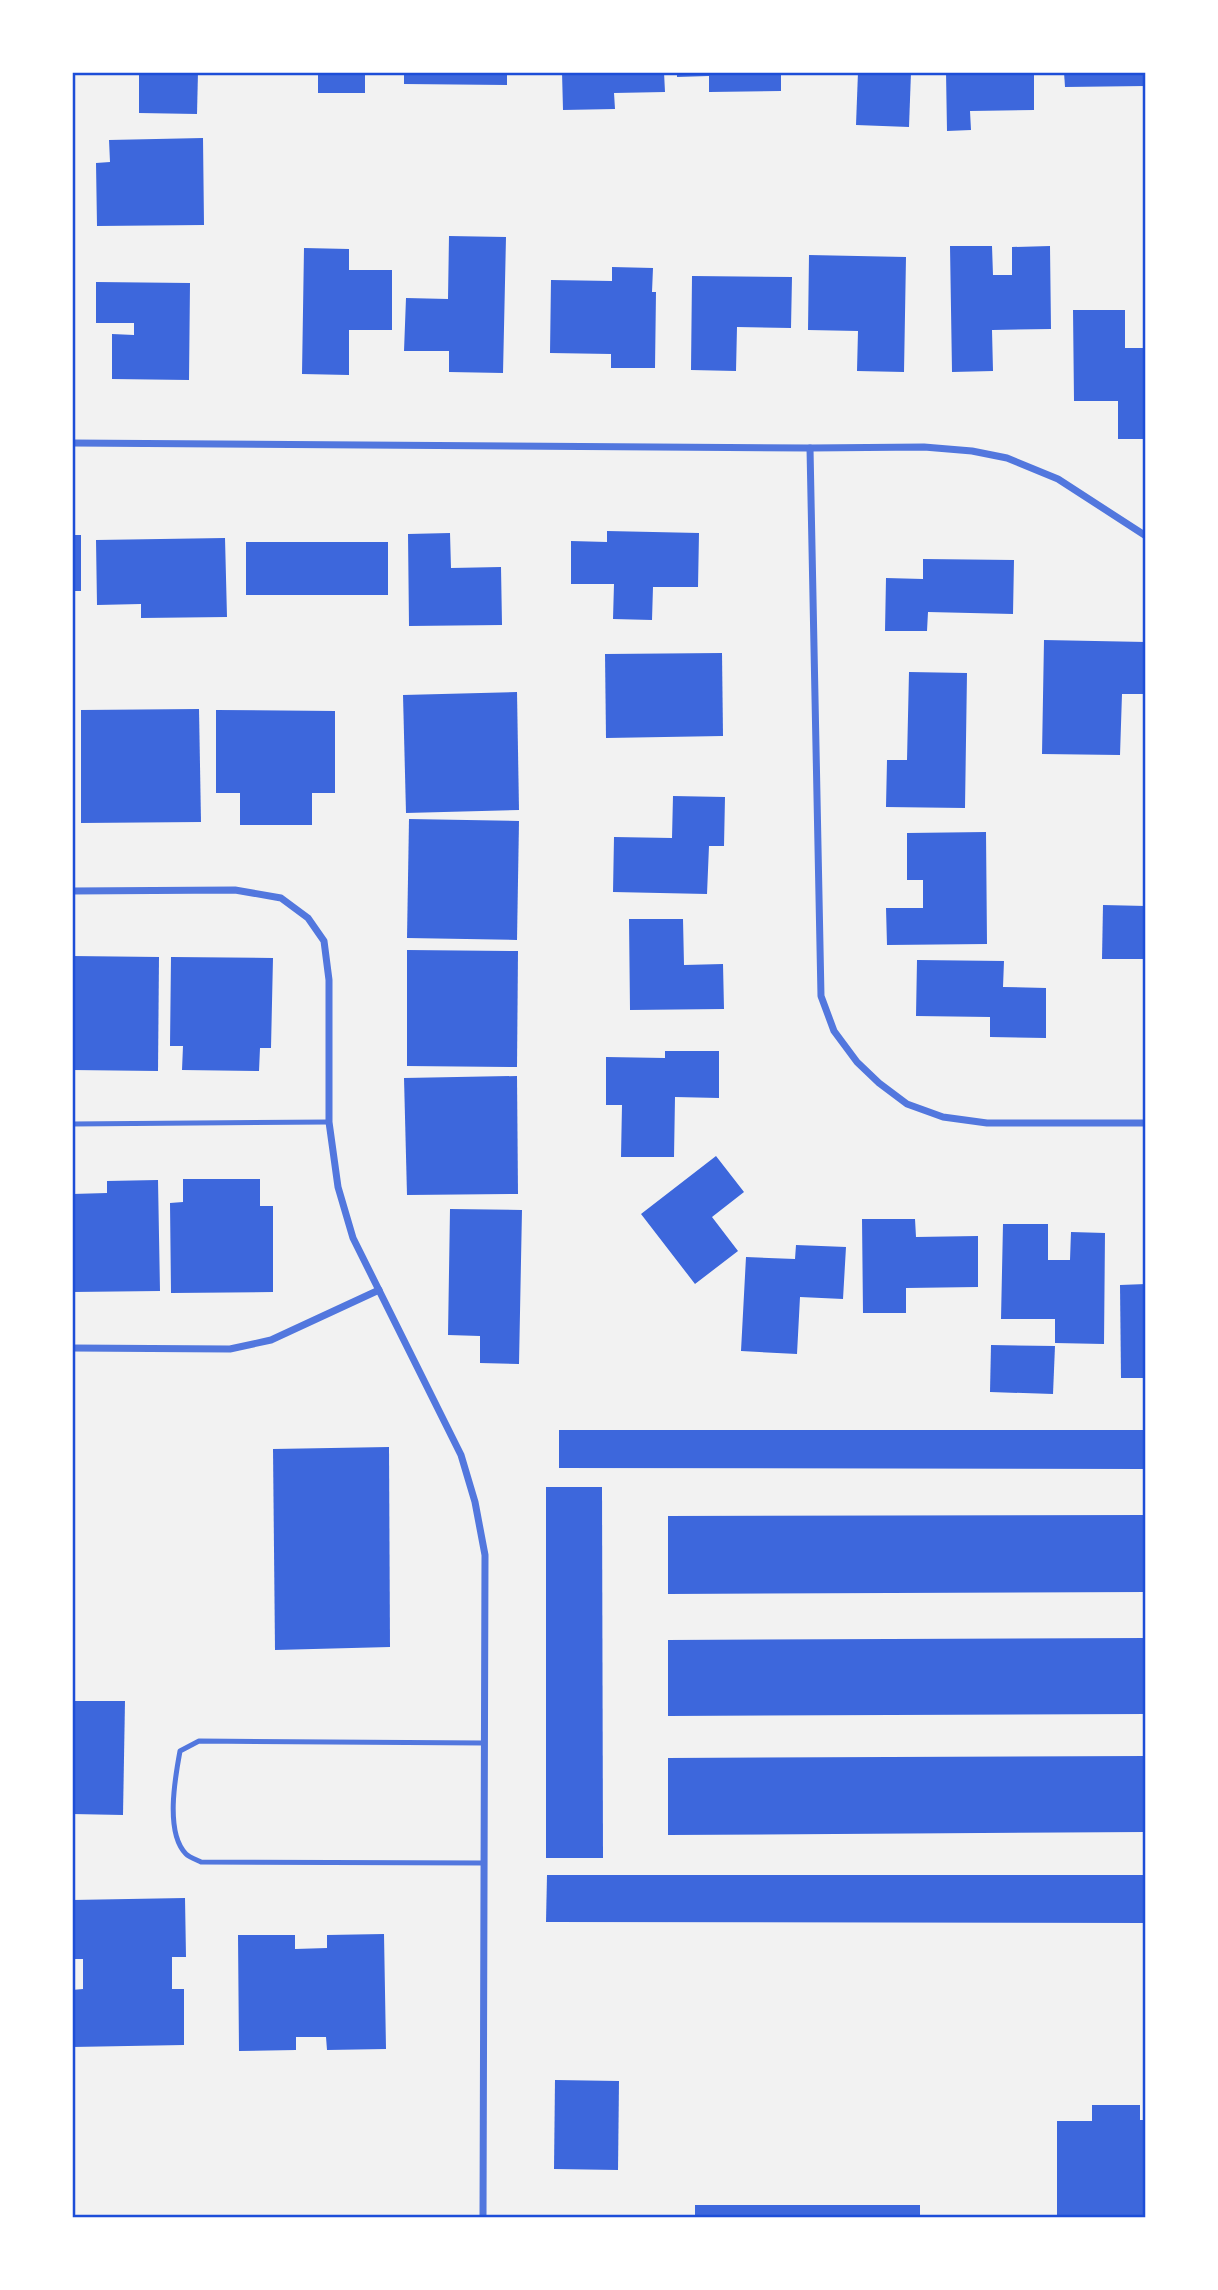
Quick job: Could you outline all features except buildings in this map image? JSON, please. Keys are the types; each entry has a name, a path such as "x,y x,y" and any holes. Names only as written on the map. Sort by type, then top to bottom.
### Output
{"street":[{"path":"72,443 924,447 972,451 1007,458 1058,479 1146,536"},
{"path":"810,448 821,996 834,1031 857,1062 879,1083 907,1104 943,1117 987,1124 1146,1123"},
{"path":"72,891 235,890 281,898 308,918 324,941 329,980 329,1122 338,1187 353,1238 461,1455 475,1502 485,1555 483,2218"},
{"path":"72,1348 230,1349 271,1340 379,1290"}],"lane":[{"path":"72,1124 329,1122"},
{"path":"483,1743 199,1741 180,1751 174,1780 174,1831 186,1854 201,1861 484,1863"}]}
